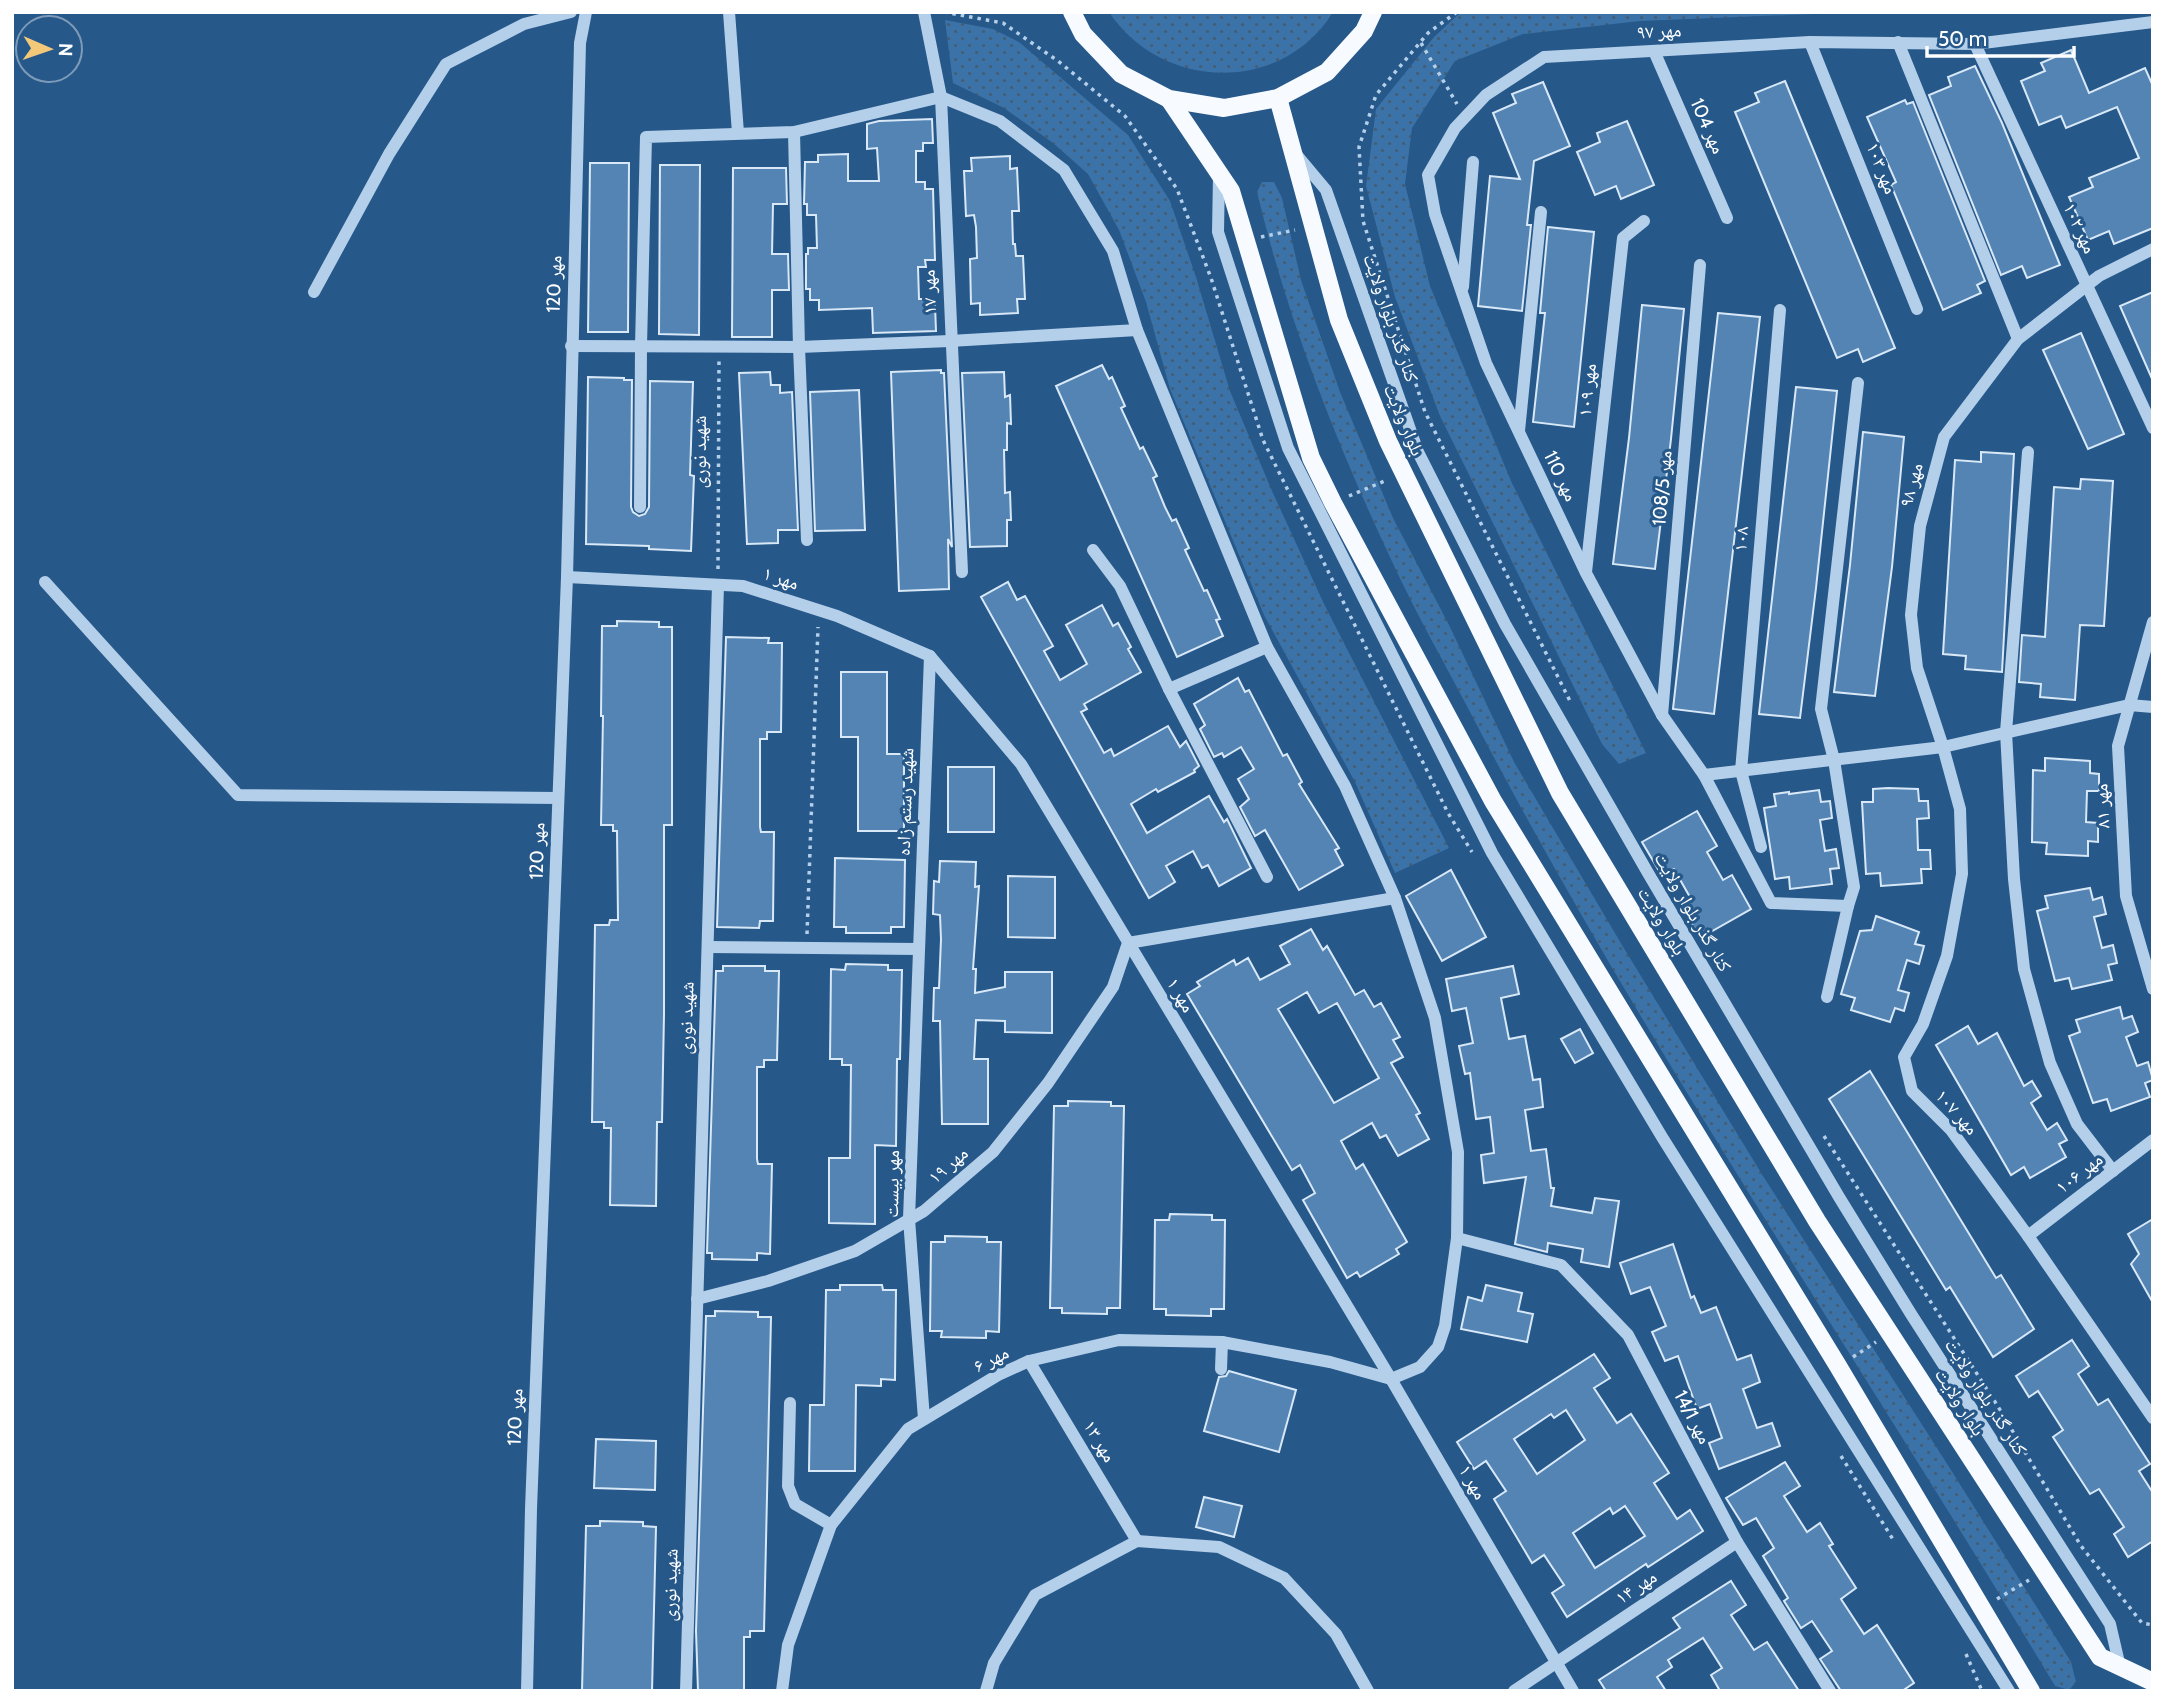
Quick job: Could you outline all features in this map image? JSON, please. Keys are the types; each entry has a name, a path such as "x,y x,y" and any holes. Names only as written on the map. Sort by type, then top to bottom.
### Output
{"main road":[{"path":"1072,12 1083,34 1121,74 1170,99 1224,107 1278,98 1327,72 1364,31 1373,12"},
{"name":"بلوار ولایت","path":"1278,98 1339,320 1404,473 1560,793 1817,1221 2101,1657 2153,1682"},
{"path":"1170,99 1231,191 1326,506 1493,801 1838,1366 2031,1691"}],"street":[{"path":"314,292 389,154 446,64 524,24 571,12"},
{"name":"مهر 120","path":"527,1691 531,1509 567,577 580,43 586,12"},
{"path":"729,12 738,133"},
{"name":"مهر ۱۷","path":"924,12 941,97 962,572"},
{"name":"مهر ۹۷","path":"1428,175 1455,128 1486,95 1544,57 1810,42 1975,44 2151,26"},
{"name":"مهر ۱۰۳","path":"1810,42 1917,309"},
{"path":"1898,42 2018,339"},
{"name":"مهر ۱۰۲","path":"1975,44 2153,429"},
{"name":"مهر 104","path":"1654,51 1727,218"},
{"path":"640,507 646,137 794,132 941,97 1000,121 1064,170 1113,251 1137,330 1267,647 1345,786 1395,898 1435,1018 1458,1152 1457,1238 1445,1326 1438,1347 1420,1367 1391,1380"},
{"path":"794,132 807,540"},
{"name":"کنار گذر بلوار ولایت","path":"1292,148 1326,190 1418,452 1505,624 1641,862 1911,1314 2110,1624 2120,1667"},
{"path":"1462,293 1472,162"},
{"path":"1219,174 1218,232 1287,448 1326,506 1492,853 1670,1149 2009,1691"},
{"name":"مهر 110","path":"1428,175 1435,214 1486,363 1586,573 1662,715 1703,775 1771,903 1847,906"},
{"path":"1519,432 1541,212"},
{"name":"مهر ۱۰۹","path":"1586,573 1623,238 1644,221"},
{"name":"مهر ۹۸","path":"1942,747 1917,668 1910,615 1920,526 1944,437 2018,339 2099,276 2153,249"},
{"name":"مهر 108/5","path":"1662,715 1700,265"},
{"name":"۱۰۸","path":"1761,847 1741,771 1780,310"},
{"path":"571,346 799,347 1137,330"},
{"path":"1827,997 1847,906 1854,887 1834,760 1821,709 1858,383"},
{"path":"2028,452 2006,732 2014,879 2024,969 2050,1063 2077,1124 2113,1171"},
{"path":"1093,550 1120,586 1169,689 1267,877"},
{"name":"مهر ۱","path":"567,577 743,586 818,611 930,656 1021,764 1391,1380 1573,1691"},
{"path":"45,582 238,795 558,798"},
{"name":"شهید نوری","path":"686,1691 718,585"},
{"name":"مهر ۸۱","path":"2153,622 2118,746 2126,896 2153,989"},
{"path":"1169,689 1267,647"},
{"name":"شهید رستم زاده","path":"918,949 930,656"},
{"path":"1703,775 1942,747 2129,705 2153,707"},
{"name":"مهر ۱۰۷","path":"1942,747 1960,808 1962,874 1947,956 1923,1024 1904,1058 1912,1091 1951,1130 2153,1418"},
{"path":"1128,943 1395,898"},
{"name":"مهر ۱۹","path":"697,1299 768,1281 855,1251 924,1211 993,1152 1048,1083 1113,987 1128,943"},
{"path":"708,947 918,949"},
{"name":"مهر بیست","path":"918,949 909,1219 925,1419"},
{"name":"مهر ۱۰۶","path":"2028,1237 2153,1140"},
{"name":"مهر 14/1","path":"1457,1238 1561,1265 1628,1335 1737,1542 1830,1691"},
{"name":"مهر ۶","path":"782,1691 788,1645 831,1525 908,1429 998,1375 1029,1361 1119,1340 1222,1342 1330,1362 1391,1380"},
{"path":"1221,1369 1222,1342"},
{"name":"مهر ۱۳","path":"1029,1361 1137,1541"},
{"path":"790,1403 788,1486 795,1504 831,1525"},
{"path":"986,1691 994,1663 1035,1595 1137,1541 1219,1546 1284,1578 1336,1634 1368,1691"},
{"name":"مهر ۱۴","path":"1514,1691 1737,1542"}],"path":[{"path":"1457,12 1428,33 1376,95 1359,147 1363,221 1425,412 1570,702"},
{"path":"1420,43 1465,117"},
{"path":"1245,240 1313,227"},
{"path":"1202,254 1222,247"},
{"name":"شهید نوری","path":"718,585 719,346"},
{"path":"1425,466 1447,457"},
{"path":"1303,520 1326,506 1404,473"},
{"path":"806,948 818,611"},
{"path":"1819,1129 1997,1405 2081,1546 2142,1623 2153,1625"},
{"path":"1911,1314 1930,1301"},
{"path":"1838,1366 1890,1333"},
{"path":"2066,1557 2081,1546"},
{"path":"1983,1607 2044,1571"}],"shaded area":[{"path":"1109,12 1333,12 1311,39 1284,58 1253,69 1221,73 1189,69 1159,57 1131,38"},
{"path":"1461,12 1863,12 1640,21 1523,34 1455,61 1412,128 1405,184 1430,286 1511,481 1646,753 1619,764 1602,744 1440,416 1395,297 1366,186 1376,109 1434,37"},
{"path":"945,20 993,29 1019,42 1128,135 1170,201 1230,391 1272,491 1325,606 1449,848 1395,873 1355,782 1264,615 1170,389 1146,302 1119,230 1088,174 1053,143 1004,108 953,83"},
{"path":"1262,182 1274,182 1282,198 1301,280 1340,392 1393,518 1449,625 1514,762 1763,1176 2071,1662 2076,1682 2069,1690 2055,1686 1755,1204 1608,961 1470,712 1395,568 1334,430 1299,336 1269,241 1257,192"}],"building":[{"path":"2071,50 2089,93 2145,68 2153,86 2153,228 2114,244 2109,231 2088,240 2069,197 2093,187 2089,178 2139,158 2117,107 2066,128 2061,116 2039,125 2021,81 2045,71 2041,63"},
{"path":"1975,66 2002,123 2060,265 2027,278 2022,266 2001,275 1929,95 1951,86 1948,77"},
{"path":"1785,81 1895,348 1863,362 1858,349 1837,358 1735,112 1759,102 1755,93"},
{"path":"1543,82 1570,146 1534,161 1527,225 1531,225 1522,311 1478,306 1490,176 1520,179 1493,113 1516,103 1512,94"},
{"path":"1905,100 1907,104 1913,102 1985,281 1977,285 1981,293 1943,310 1891,185 1896,182 1867,117"},
{"path":"932,119 933,143 923,143 923,151 916,151 916,182 925,182 925,189 933,189 935,260 925,260 926,267 918,267 919,299 927,299 927,305 935,305 936,331 873,333 872,308 819,310 819,300 810,300 810,289 806,289 806,254 808,248 817,248 816,215 807,215 807,204 804,204 805,162 818,162 818,155 848,154 848,181 879,181 877,148 867,149 867,124"},
{"path":"1627,121 1654,185 1621,199 1616,186 1595,195 1577,152 1600,142 1597,133"},
{"path":"1010,156 1010,169 1017,168 1019,211 1012,211 1013,244 1016,256 1023,256 1025,299 1017,299 1018,313 980,315 980,303 971,304 970,259 977,258 976,227 974,215 966,216 964,171 972,171 971,158"},
{"path":"590,163 629,163 628,332 588,332"},
{"path":"660,165 700,165 699,335 659,334"},
{"path":"733,168 786,168 787,204 773,204 772,254 788,254 789,290 772,290 772,337 732,337"},
{"path":"1548,227 1594,232 1574,427 1533,422 1545,313 1540,313"},
{"path":"2153,292 2153,381 2120,306"},
{"path":"1642,305 1684,309 1655,569 1613,564"},
{"path":"1718,313 1760,317 1714,714 1673,709"},
{"path":"2081,333 2124,434 2088,449 2043,350"},
{"path":"1102,365 1109,379 1112,377 1125,406 1121,408 1140,449 1143,447 1157,476 1153,478 1165,507 1172,521 1176,519 1189,548 1185,550 1220,619 1216,620 1223,636 1177,657 1056,386"},
{"path":"941,370 941,373 944,373 952,547 948,539 949,589 899,591 891,372"},
{"path":"770,372 771,385 780,385 780,393 792,392 798,530 778,530 778,543 747,544 739,373"},
{"path":"1004,372 1005,397 1010,395 1011,424 1007,423 1007,450 1004,450 1005,493 1010,492 1011,520 1007,520 1007,546 970,547 962,373"},
{"path":"588,377 632,380 631,507 639,516 645,514 649,507 650,381 693,382 690,475 694,476 691,551 649,549 649,546 586,544"},
{"path":"1796,387 1837,391 1800,718 1759,714"},
{"path":"859,390 865,530 815,531 810,392"},
{"path":"1863,432 1904,437 1892,567 1875,696 1834,692"},
{"path":"1981,452 2014,454 2002,672 1965,669 1966,656 1943,654 1955,460 1981,462"},
{"path":"2081,479 2113,481 2104,626 2080,625 2075,700 2040,697 2041,684 2019,682 2022,635 2045,637 2054,487 2080,489"},
{"path":"1008,582 1017,600 1025,596 1053,646 1044,651 1060,680 1087,664 1066,625 1102,605 1113,626 1118,623 1141,672 1084,704 1087,709 1081,712 1104,753 1111,749 1114,756 1168,726 1180,747 1186,741 1199,766 1195,772 1158,792 1156,789 1131,804 1147,833 1209,796 1224,822 1227,819 1251,868 1219,886 1208,865 1202,868 1193,851 1166,866 1175,882 1149,898 981,597"},
{"path":"617,621 659,622 659,627 672,627 672,825 664,825 662,1122 657,1122 656,1206 610,1205 611,1128 604,1128 604,1122 592,1122 595,925 609,925 610,920 618,920 617,831 613,831 613,825 601,825 602,626 617,626"},
{"path":"726,637 769,638 768,643 782,643 781,732 767,732 767,739 760,739 760,827 761,832 774,832 773,921 760,921 759,928 717,927"},
{"path":"841,672 887,672 887,754 904,754 904,831 858,831 858,737 841,737"},
{"path":"1238,678 1245,692 1249,690 1283,756 1287,754 1302,782 1299,784 1339,848 1335,850 1343,865 1299,890 1265,830 1255,836 1240,807 1249,799 1238,779 1254,769 1241,747 1224,757 1222,753 1214,757 1200,729 1205,725 1194,704"},
{"path":"2045,758 2090,761 2090,773 2099,774 2099,791 2087,791 2086,822 2098,823 2098,842 2088,841 2088,856 2046,854 2047,843 2032,842 2033,770 2045,771"},
{"path":"948,767 994,767 994,832 948,832"},
{"path":"1873,789 1918,789 1919,801 1928,801 1929,818 1917,819 1918,850 1930,850 1931,869 1921,869 1922,883 1881,886 1880,873 1866,874 1862,802 1873,802"},
{"path":"1819,790 1821,802 1830,801 1832,818 1820,820 1825,851 1836,849 1839,868 1830,869 1832,884 1790,889 1789,877 1775,879 1764,808 1776,806 1774,794"},
{"path":"1697,811 1717,846 1707,852 1723,880 1732,875 1751,909 1700,938 1681,905 1691,899 1674,869 1662,876 1642,842"},
{"path":"835,858 905,860 904,927 891,927 891,933 846,933 846,927 834,927"},
{"path":"940,861 976,862 975,887 979,886 973,969 976,969 975,993 1005,987 1005,972 1052,972 1052,1033 1005,1032 1005,1021 976,1020 974,1059 988,1059 988,1124 942,1124 940,1021 933,1021 934,988 939,988 941,939 940,915 933,914 934,881 939,882"},
{"path":"1451,870 1486,937 1442,961 1406,896"},
{"path":"1008,876 1055,877 1055,938 1008,937"},
{"path":"2090,888 2093,900 2102,897 2106,914 2094,917 2102,948 2113,945 2117,963 2108,965 2112,980 2072,989 2069,978 2055,981 2037,911 2048,908 2045,896"},
{"path":"1876,916 1919,932 1915,944 1924,946 1919,964 1907,960 1898,990 1909,993 1904,1011 1895,1008 1890,1022 1851,1010 1855,998 1841,994 1860,931 1872,930"},
{"path":"1311,929 1323,950 1327,946 1355,995 1364,990 1374,1007 1381,1003 1400,1037 1393,1040 1403,1057 1391,1063 1420,1113 1416,1115 1429,1139 1398,1156 1386,1135 1380,1138 1372,1123 1341,1141 1356,1169 1363,1164 1407,1242 1396,1249 1399,1254 1360,1277 1357,1272 1347,1278 1303,1200 1315,1193 1300,1165 1292,1170 1187,994 1200,986 1197,982 1234,960 1236,965 1248,958 1260,980 1290,964 1280,946","holes":["1307,992 1319,1013 1337,1003 1379,1078 1334,1103 1278,1009"]},
{"path":"846,964 888,965 888,970 902,970 896,1146 875,1145 875,1224 829,1223 829,1158 850,1158 851,1065 842,1065 842,1059 830,1059 831,969 845,970"},
{"path":"723,966 765,966 765,971 779,971 777,1060 764,1060 764,1067 757,1067 757,1159 758,1164 772,1164 770,1254 757,1253 757,1260 712,1259 712,1253 707,1253 716,971 723,971"},
{"path":"1513,966 1519,994 1501,998 1509,1039 1525,1036 1533,1080 1540,1079 1543,1107 1525,1110 1531,1151 1546,1149 1551,1188 1554,1188 1551,1206 1592,1213 1595,1198 1619,1201 1609,1267 1581,1262 1583,1249 1548,1243 1547,1252 1515,1244 1526,1177 1484,1183 1481,1155 1494,1153 1490,1117 1476,1119 1470,1073 1465,1074 1459,1046 1473,1043 1466,1008 1452,1011 1446,979"},
{"path":"2120,1007 2123,1019 2132,1016 2138,1032 2126,1037 2137,1066 2148,1062 2153,1080 2145,1083 2150,1097 2111,1111 2107,1099 2093,1103 2069,1036 2080,1032 2076,1020"},
{"path":"1968,1026 1978,1044 1997,1033 2024,1086 2032,1081 2041,1096 2031,1103 2047,1130 2057,1123 2067,1140 2059,1144 2066,1157 2030,1178 2024,1167 2011,1175 1936,1045"},
{"path":"1580,1029 1593,1053 1575,1063 1561,1039"},
{"path":"1870,1071 1996,1278 2001,1275 2034,1329 1993,1357 1950,1287 1946,1290 1829,1099"},
{"path":"1068,1101 1111,1102 1111,1106 1124,1106 1120,1308 1107,1308 1107,1314 1062,1313 1062,1308 1050,1308 1054,1106 1068,1106"},
{"path":"1170,1214 1212,1215 1212,1220 1225,1220 1224,1309 1211,1309 1211,1316 1166,1315 1166,1309 1154,1309 1155,1220 1169,1220"},
{"path":"2153,1219 2153,1303 2131,1264 2139,1254 2128,1234"},
{"path":"945,1236 987,1237 987,1242 1001,1242 999,1332 986,1331 986,1338 941,1337 942,1331 930,1331 931,1242 945,1242"},
{"path":"1673,1244 1691,1298 1694,1296 1701,1313 1716,1307 1737,1360 1751,1355 1760,1382 1743,1389 1757,1428 1772,1423 1780,1446 1719,1469 1709,1443 1722,1438 1710,1404 1697,1409 1678,1356 1665,1361 1652,1332 1666,1326 1650,1287 1631,1294 1620,1263"},
{"path":"840,1285 882,1285 883,1290 896,1290 895,1380 881,1379 881,1386 856,1385 855,1471 809,1471 810,1405 824,1405 826,1290 840,1290"},
{"path":"1486,1285 1522,1293 1518,1311 1533,1314 1527,1342 1461,1329 1468,1297 1482,1301"},
{"path":"715,1311 758,1312 758,1317 771,1317 764,1631 750,1631 750,1637 744,1637 744,1691 698,1691 696,1631 706,1316 715,1316"},
{"path":"2072,1340 2089,1366 2078,1374 2098,1405 2108,1399 2150,1464 2139,1471 2153,1493 2153,1541 2128,1557 2114,1534 2124,1527 2099,1489 2090,1494 2053,1437 2063,1430 2038,1391 2029,1397 2016,1376"},
{"path":"1594,1354 1610,1378 1594,1388 1617,1423 1631,1414 1669,1473 1654,1483 1677,1519 1690,1510 1703,1531 1648,1567 1646,1564 1567,1617 1552,1593 1564,1585 1544,1555 1532,1563 1494,1499 1506,1491 1486,1461 1474,1469 1457,1442","holes":["1566,1410 1585,1440 1537,1474 1514,1439 1551,1414 1554,1418","1625,1506 1645,1536 1595,1568 1573,1533 1610,1508 1613,1514"]},
{"path":"1229,1371 1296,1390 1279,1452 1204,1431 1219,1377 1226,1376"},
{"path":"596,1439 656,1441 655,1490 594,1488"},
{"path":"1785,1462 1800,1486 1784,1496 1807,1532 1820,1523 1833,1544 1829,1546 1856,1588 1841,1599 1864,1634 1877,1625 1914,1683 1902,1691 1841,1691 1820,1659 1832,1651 1812,1621 1801,1628 1784,1601 1788,1598 1763,1556 1774,1548 1756,1518 1743,1525 1726,1498"},
{"path":"1204,1497 1242,1506 1234,1537 1196,1527"},
{"path":"600,1521 643,1522 643,1526 656,1527 652,1691 582,1691 586,1526 600,1526"},
{"path":"1731,1581 1746,1605 1731,1615 1754,1650 1767,1642 1799,1691 1720,1691 1711,1675 1722,1668 1703,1638 1668,1660 1672,1667 1657,1677 1666,1691 1606,1691 1599,1680 1680,1628 1673,1618"}]}
